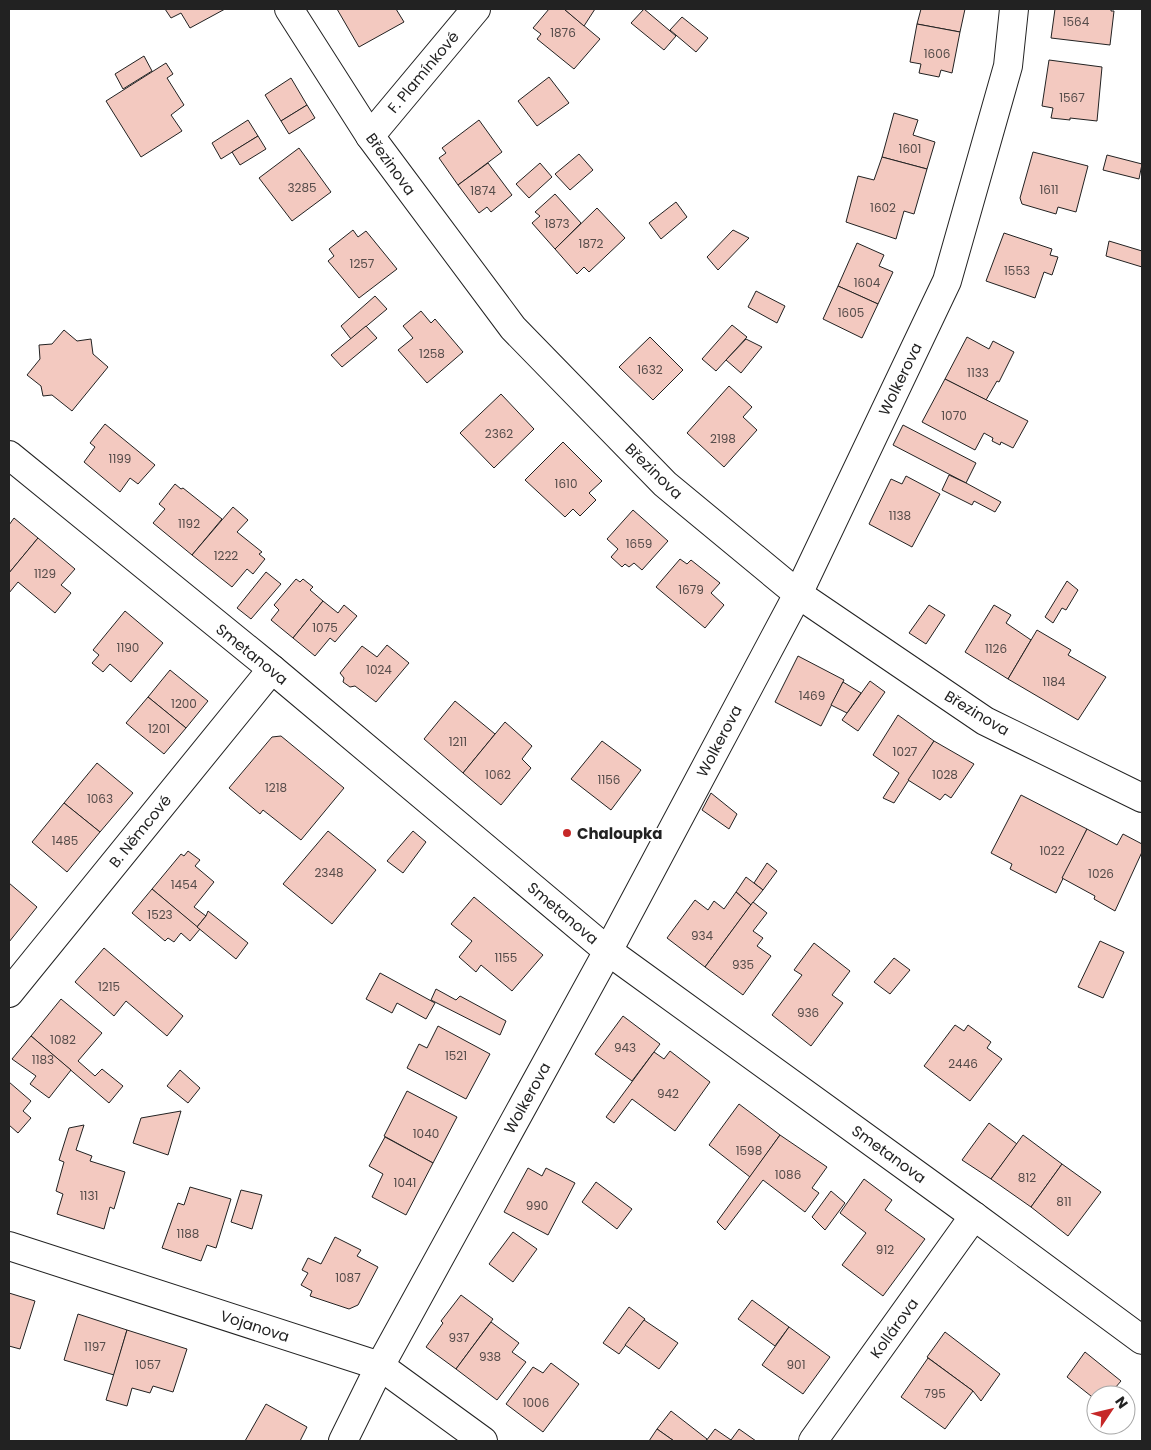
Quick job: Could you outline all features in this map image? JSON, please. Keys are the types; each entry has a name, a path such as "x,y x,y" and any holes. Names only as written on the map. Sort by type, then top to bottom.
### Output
{"street":[{"name":"Březinova","path":"289,9 370,136 513,328 665,484 798,594 985,721 1142,798"},
{"name":"F. Plamínkové","path":"370,136 476,9"},
{"name":"Wolkerova","path":"343,1441 380,1366 608,951 798,594 947,281 1008,66 1014,9"},
{"name":"Smetanova","path":"9,455 272,669 608,951 1142,1340"},
{"name":"B. Němcové","path":"9,992 272,669"},
{"name":"Kollárova","path":"813,1441 974,1216"},
{"name":"Vojanova","path":"9,1246 380,1366 483,1441"}],"building":[{"path":"165,9 225,9 190,28 181,13 171,18"},
{"path":"337,9 396,9 404,22 359,47"},
{"path":"549,9 564,9 600,39 574,69 537,39 541,34 533,28"},
{"path":"564,9 595,9 584,26"},
{"path":"644,9 676,36 664,50 631,23"},
{"path":"921,9 965,9 960,32 917,24"},
{"path":"1055,9 1111,9 1111,11 1114,11 1110,45 1051,38"},
{"path":"682,17 708,38 696,52 670,30"},
{"path":"917,24 960,32 952,73 941,70 939,77 919,73 921,64 910,62"},
{"path":"144,56 152,71 123,89 115,74"},
{"path":"1049,60 1102,67 1097,121 1051,118 1053,108 1042,106"},
{"path":"166,63 173,74 167,78 184,105 171,115 182,131 141,157 106,101"},
{"path":"549,77 569,103 537,126 518,101"},
{"path":"291,78 307,105 281,121 265,95"},
{"path":"307,105 315,118 289,134 281,121"},
{"path":"894,113 918,120 913,135 935,142 927,169 882,157"},
{"path":"248,120 258,136 221,159 212,143"},
{"path":"479,120 502,152 458,185 439,158 446,153 442,148"},
{"path":"258,136 266,149 240,165 232,152"},
{"path":"299,148 331,192 292,221 259,178"},
{"path":"1033,152 1088,166 1076,212 1058,207 1056,214 1022,204 1020,198"},
{"path":"579,154 593,170 570,190 555,174"},
{"path":"1107,155 1142,164 1139,179 1103,170"},
{"path":"882,157 927,169 914,214 904,211 896,239 846,222 858,176 874,180"},
{"path":"488,163 512,195 491,212 487,207 479,213 458,185"},
{"path":"540,163 552,177 529,198 516,184"},
{"path":"555,194 581,223 555,249 532,223 540,216 535,212"},
{"path":"676,202 687,217 661,239 649,223"},
{"path":"597,208 625,238 589,272 584,267 577,274 555,249"},
{"path":"353,230 358,237 366,231 397,269 359,298 328,261 334,256 329,249"},
{"path":"733,230 749,238 718,270 707,257"},
{"path":"1004,233 1052,249 1050,255 1058,257 1052,275 1044,272 1035,298 986,281"},
{"path":"1109,241 1142,251 1142,267 1106,256"},
{"path":"857,243 884,255 879,266 893,272 878,304 838,286"},
{"path":"838,286 878,304 862,338 823,319"},
{"path":"756,291 785,306 777,323 748,307"},
{"path":"375,296 387,309 351,339 341,326"},
{"path":"421,311 431,323 435,319 463,352 427,383 398,350 413,338 403,326"},
{"path":"732,325 747,337 716,371 702,359"},
{"path":"366,326 377,338 342,367 331,355"},
{"path":"64,330 77,341 91,339 93,354 108,367 72,411 52,395 43,396 41,386 27,375 40,359 39,345 52,344"},
{"path":"650,337 683,370 653,400 619,367"},
{"path":"967,337 989,349 993,341 1014,352 999,382 997,381 986,400 945,379"},
{"path":"746,339 762,347 741,373 726,360"},
{"path":"945,379 1028,421 1013,448 1001,442 1000,445 992,441 993,438 984,433 975,450 922,422"},
{"path":"729,386 752,407 743,417 757,430 724,467 687,433"},
{"path":"501,394 534,429 494,468 460,433"},
{"path":"105,424 155,465 138,484 130,478 120,492 84,462 95,447 90,443"},
{"path":"903,425 976,463 966,483 893,445"},
{"path":"563,442 602,481 589,493 596,500 580,516 573,509 565,517 525,480"},
{"path":"949,475 1001,502 995,512 974,501 972,505 942,490"},
{"path":"906,476 940,494 912,547 869,524 891,479 902,484"},
{"path":"175,484 181,489 183,488 222,519 192,555 153,523 165,509 159,504"},
{"path":"233,507 248,520 237,532 262,552 259,554 265,559 253,574 247,569 232,587 192,555"},
{"path":"633,510 668,541 642,570 634,563 629,567 625,564 622,567 611,557 618,549 607,539"},
{"path":"14,518 38,538 9,573 9,525"},
{"path":"38,538 75,569 61,585 71,593 55,613 18,582 9,593 9,573"},
{"path":"680,559 687,564 691,560 720,583 711,593 724,605 705,628 656,587"},
{"path":"266,572 281,584 251,619 237,608"},
{"path":"296,579 300,582 303,579 313,587 310,590 323,601 293,638 271,620 279,610 274,605"},
{"path":"1067,581 1078,590 1066,610 1062,608 1053,623 1045,617"},
{"path":"323,601 338,613 344,605 357,616 335,642 330,638 315,656 293,638"},
{"path":"929,605 945,615 926,644 909,633"},
{"path":"994,605 1011,615 1006,623 1031,640 1008,679 965,652"},
{"path":"125,611 163,643 131,682 110,664 103,672 92,663 99,655 93,650"},
{"path":"1037,630 1071,650 1068,655 1106,677 1078,720 1008,679"},
{"path":"387,645 409,663 376,702 355,686 350,687 343,682 344,678 340,673 362,646 377,657"},
{"path":"798,656 844,680 821,726 775,702"},
{"path":"170,670 208,701 186,728 148,697"},
{"path":"870,681 885,692 858,731 842,720"},
{"path":"843,682 861,693 847,713 831,705"},
{"path":"148,697 186,728 164,754 126,723"},
{"path":"455,701 495,734 463,773 424,739"},
{"path":"898,715 934,741 894,803 883,798 899,773 873,755"},
{"path":"505,722 532,746 522,759 531,768 501,805 463,773"},
{"path":"281,736 344,788 301,840 263,810 260,814 229,788 272,737"},
{"path":"602,741 641,770 611,810 571,779"},
{"path":"934,741 974,764 951,798 945,794 940,800 908,780"},
{"path":"97,763 133,793 100,832 64,803"},
{"path":"711,793 737,814 729,829 702,810"},
{"path":"1021,795 1087,829 1056,893 1010,869 1012,864 991,853"},
{"path":"64,803 100,832 67,872 32,842"},
{"path":"1087,829 1117,845 1123,834 1142,844 1142,852 1115,911 1094,899 1095,896 1062,878"},
{"path":"328,831 376,870 332,924 283,884"},
{"path":"413,831 426,842 403,873 387,861"},
{"path":"188,851 200,860 195,866 214,882 194,907 206,916 197,927 152,889 181,854 184,856"},
{"path":"767,863 777,871 763,890 754,883"},
{"path":"746,877 763,890 751,905 736,892"},
{"path":"9,883 37,907 9,942"},
{"path":"152,889 200,929 190,941 181,933 174,942 168,938 165,941 132,913"},
{"path":"736,892 751,905 705,967 667,938 695,900 708,910 714,901 724,909"},
{"path":"474,897 543,955 512,991 481,965 476,972 459,957 472,941 451,924"},
{"path":"753,902 767,913 753,931 763,938 757,946 771,956 743,995 705,967"},
{"path":"208,911 248,943 236,959 197,927"},
{"path":"1100,941 1124,952 1103,998 1078,987"},
{"path":"814,943 850,971 832,995 843,1003 811,1046 772,1015 802,975 794,970"},
{"path":"104,948 183,1016 167,1036 126,1001 114,1016 75,982"},
{"path":"894,958 910,970 890,994 874,982"},
{"path":"380,973 435,1003 426,1019 397,1003 392,1013 366,999"},
{"path":"436,989 456,1000 460,996 506,1021 500,1035 431,1000"},
{"path":"61,999 102,1033 78,1061 95,1076 102,1069 123,1086 109,1103 31,1036"},
{"path":"623,1016 660,1044 632,1081 595,1054"},
{"path":"955,1025 964,1031 968,1025 991,1042 987,1048 1002,1059 970,1101 924,1066"},
{"path":"438,1026 490,1054 466,1099 407,1068 419,1044 427,1048"},
{"path":"31,1036 71,1070 49,1098 30,1084 36,1076 12,1059"},
{"path":"670,1051 710,1082 675,1131 632,1099 614,1123 606,1117 654,1052 664,1059"},
{"path":"180,1070 200,1088 188,1103 167,1086"},
{"path":"9,1082 31,1101 23,1111 31,1118 18,1133 9,1125"},
{"path":"407,1091 457,1117 433,1163 384,1136"},
{"path":"739,1104 780,1135 750,1177 709,1145"},
{"path":"181,1111 168,1155 133,1143 141,1118"},
{"path":"989,1123 1017,1144 991,1179 962,1160"},
{"path":"84,1125 76,1150 92,1156 90,1161 125,1172 114,1209 110,1207 104,1229 57,1214 63,1194 56,1191 64,1162 59,1160 69,1128"},
{"path":"780,1135 827,1167 812,1188 819,1193 805,1212 763,1180 725,1230 717,1222"},
{"path":"1023,1135 1062,1164 1031,1207 991,1179"},
{"path":"385,1137 433,1163 406,1215 372,1197 383,1174 369,1166"},
{"path":"1062,1164 1101,1192 1068,1236 1031,1207"},
{"path":"528,1168 542,1176 546,1168 575,1183 548,1235 504,1212"},
{"path":"864,1179 892,1200 885,1210 925,1239 883,1296 842,1265 866,1233 840,1213"},
{"path":"596,1182 632,1209 617,1229 582,1202"},
{"path":"190,1187 231,1199 216,1248 207,1245 201,1261 162,1248 178,1203 184,1205"},
{"path":"241,1190 262,1195 252,1229 231,1222"},
{"path":"831,1191 845,1203 825,1230 812,1217"},
{"path":"513,1232 537,1249 513,1282 489,1264"},
{"path":"335,1237 361,1250 357,1256 378,1267 358,1305 349,1309 310,1296 312,1291 301,1285 308,1273 302,1270 308,1258 321,1264"},
{"path":"9,1293 35,1301 20,1349 9,1346"},
{"path":"461,1295 493,1319 456,1369 426,1347 443,1323 441,1321"},
{"path":"752,1300 789,1327 775,1346 738,1319"},
{"path":"629,1307 645,1319 619,1354 603,1343"},
{"path":"78,1314 127,1330 114,1375 64,1360"},
{"path":"644,1320 678,1343 659,1369 625,1345"},
{"path":"491,1322 519,1343 512,1352 526,1362 497,1400 456,1369"},
{"path":"789,1327 830,1357 803,1394 762,1365"},
{"path":"127,1330 187,1349 173,1392 153,1386 150,1393 132,1388 127,1406 106,1400"},
{"path":"945,1332 1000,1374 981,1401 973,1391 927,1357"},
{"path":"1085,1352 1121,1381 1118,1385 1086,1385 1086,1392 1067,1377"},
{"path":"928,1358 973,1391 945,1429 901,1397"},
{"path":"551,1363 579,1384 543,1432 506,1404 533,1367 543,1373"},
{"path":"266,1404 307,1427 300,1441 245,1441"},
{"path":"671,1411 707,1439 706,1441 674,1441 657,1429"},
{"path":"657,1429 674,1441 649,1441"},
{"path":"715,1429 731,1440 739,1429 756,1441 706,1441"}],"place":[{"name":"Chaloupka","path":"567,833"}]}
